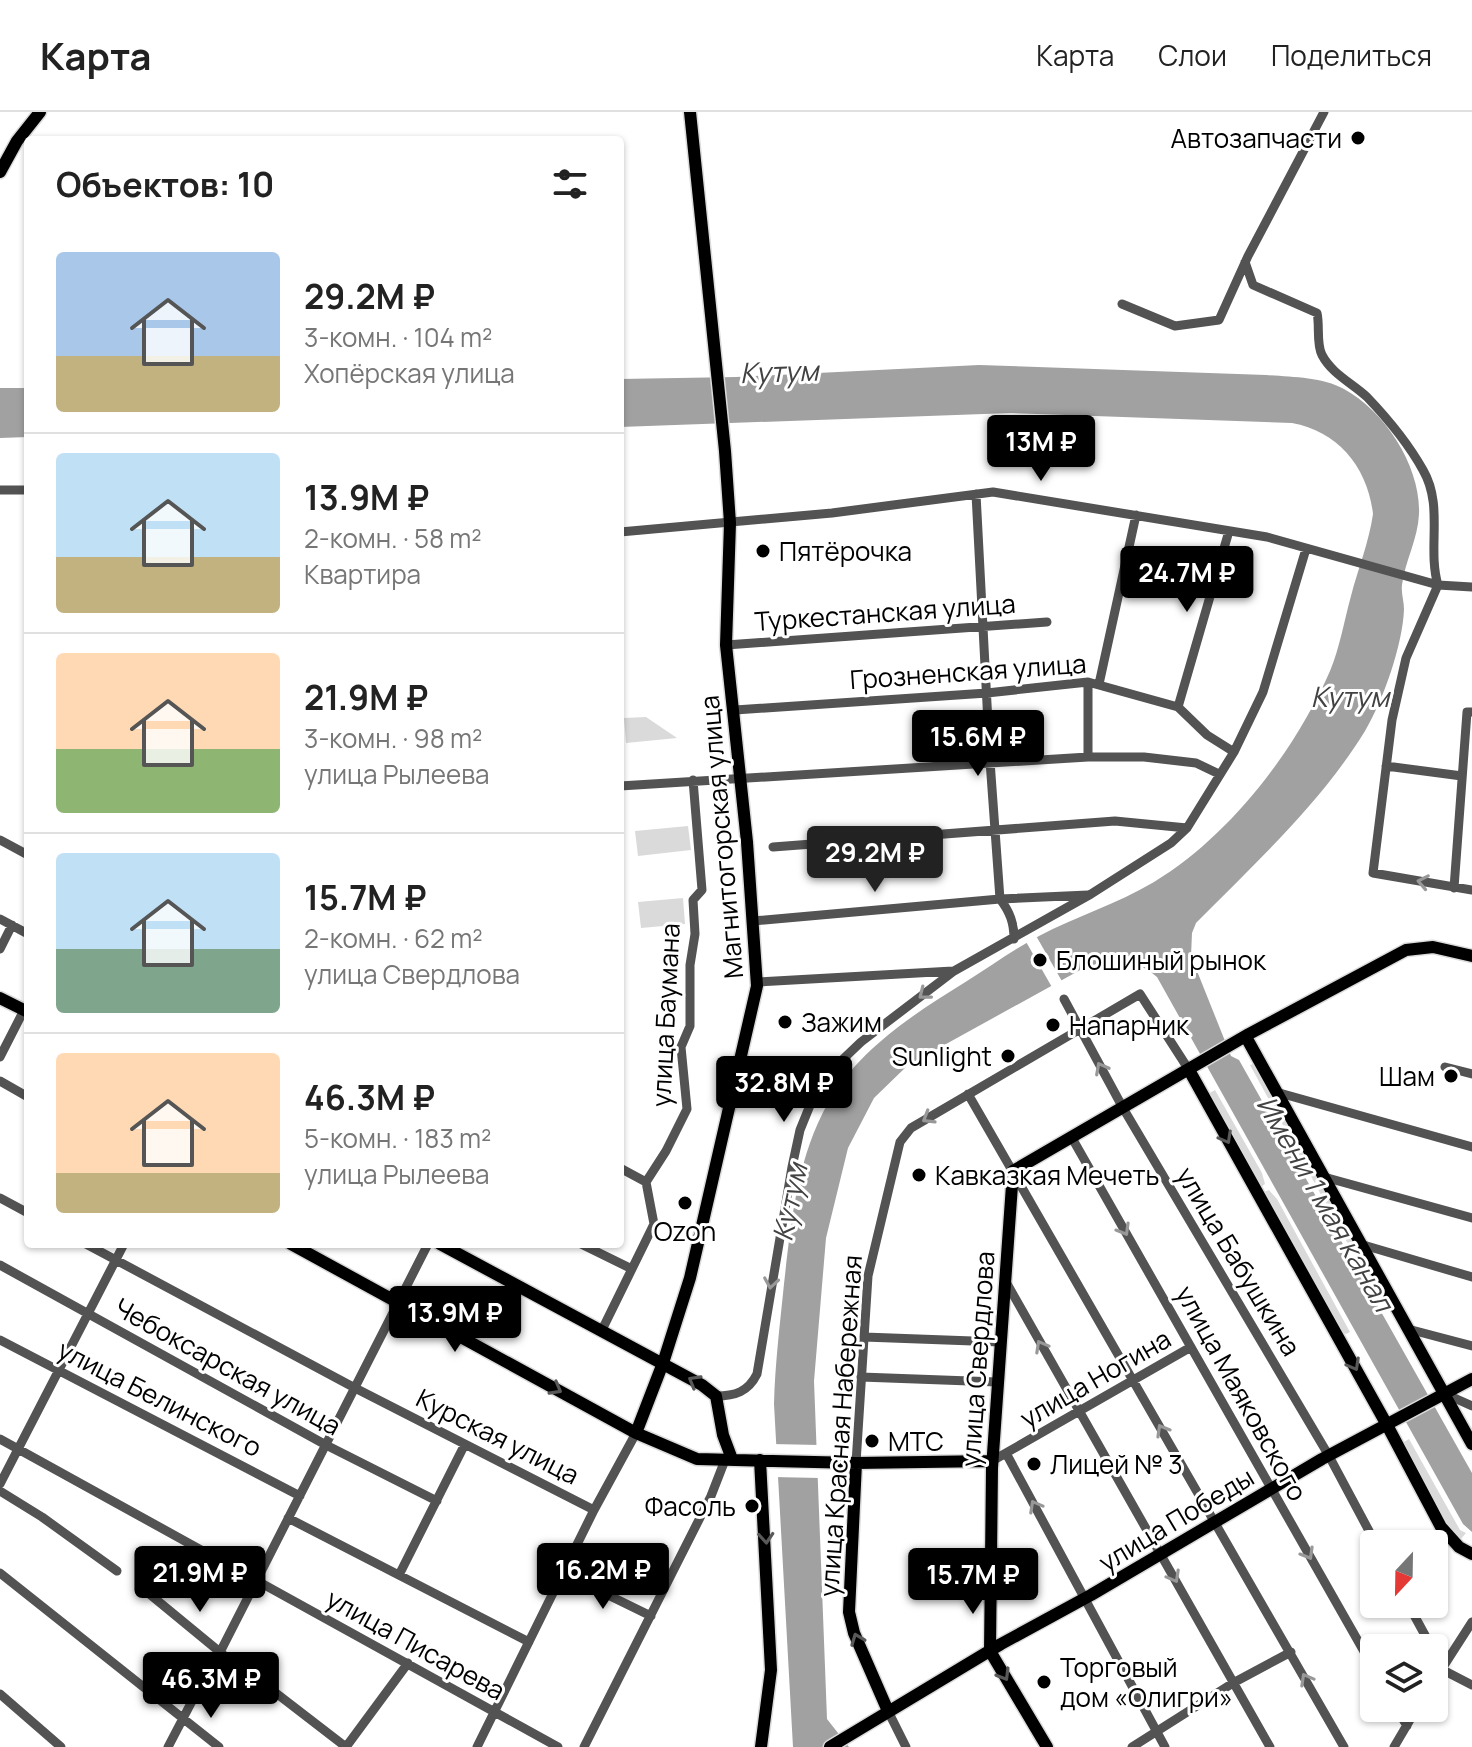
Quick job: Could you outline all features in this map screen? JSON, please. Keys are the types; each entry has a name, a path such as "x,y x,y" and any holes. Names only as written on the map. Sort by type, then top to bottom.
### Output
{"main road":[{"path":"0,172 4,153 40,112"},
{"name":"Магнитогорская улица","path":"636,1433 663,1363 690,1278 756,982 735,710 726,645 730,523 725,451 690,112"},
{"path":"1013,1171 1242,1039 1406,950 1433,947 1472,956"},
{"path":"0,991 24,1009"},
{"path":"0,998 24,1010"},
{"path":"1242,1039 1276,1092 1408,1329 1439,1396 1472,1444"},
{"path":"1193,1068 1391,1423 1441,1527 1459,1547 1472,1554"},
{"name":"улица Свердлова","path":"990,1651 992,1461 1013,1171"},
{"name":"улица Ногина","path":"298,1248 636,1433 693,1458 856,1463 992,1461"},
{"path":"447,1248 663,1363 716,1396 729,1460"},
{"name":"улица Победы","path":"830,1747 1270,1489 1472,1379"},
{"path":"761,1747 771,1670 765,1460"},
{"name":"улица Красная Набережная","path":"856,1463 849,1612 854,1633 888,1711"},
{"path":"990,1651 1047,1747"}],"street":[{"path":"1122,304 1175,326 1219,320 1245,262 1324,112"},
{"path":"1245,262 1253,285 1317,313 1320,353 1333,370 1365,395 1399,433 1426,473 1436,516 1434,570 1438,585 1406,658 1392,720 1373,873 1472,890"},
{"path":"0,490 24,490"},
{"path":"624,532 913,504 993,492 1267,537 1438,585 1472,587"},
{"path":"976,494 1000,899 1009,910 1014,939"},
{"path":"1088,757 1093,683 1136,515"},
{"path":"1178,707 1229,531"},
{"path":"716,1396 739,1393 751,1386 757,1374 792,1167 800,1130 815,1093 861,1042 954,971 1091,894 1171,843 1187,828 1234,752 1263,692 1306,549"},
{"name":"Туркестанская улица","path":"726,645 1047,622"},
{"name":"Грозненская улица","path":"735,710 1093,683 1178,707 1207,735 1234,752"},
{"path":"1454,888 1470,712"},
{"path":"624,786 1088,757 1144,757 1196,763 1219,774"},
{"path":"1386,766 1462,776"},
{"name":"улица Баумана","path":"646,1182 687,1109 681,1047 690,1026 690,965 695,934 693,900 702,890 693,780"},
{"path":"773,847 1115,821 1187,828"},
{"path":"0,840 24,853"},
{"path":"753,921 1091,894"},
{"path":"0,919 24,932"},
{"path":"0,949 12,925"},
{"path":"756,982 954,971"},
{"name":"улица Красная Набережная","path":"856,1463 868,1276 900,1142 911,1128 1140,994 1193,1068"},
{"name":"улица Бабушкина","path":"1064,999 1123,1108 1329,1456 1369,1530"},
{"path":"0,1057 24,1015"},
{"path":"1445,1067 1472,1074"},
{"path":"0,1081 24,1095"},
{"path":"1276,1092 1472,1147"},
{"path":"968,1094 1344,1747"},
{"name":"улица Маяковского","path":"1072,1138 1360,1645"},
{"path":"601,1332 654,1224 646,1182 624,1170"},
{"path":"1324,1177 1472,1218"},
{"path":"0,1198 24,1211"},
{"path":"1360,1244 1472,1277"},
{"name":"Курская улица","path":"94,1248 355,1388 594,1510"},
{"path":"0,1484 122,1248"},
{"path":"168,1747 221,1653 426,1248"},
{"path":"589,1248 632,1269"},
{"name":"Чебоксарская улица","path":"0,1265 326,1445 437,1501"},
{"path":"1004,1279 1270,1747"},
{"path":"1408,1329 1472,1346"},
{"path":"864,1337 1000,1342"},
{"name":"улица Белинского","path":"0,1340 300,1496"},
{"name":"улица Ногина","path":"992,1461 1191,1347"},
{"path":"861,1377 997,1382"},
{"path":"1439,1396 1472,1406"},
{"name":"Магнитогорская улица","path":"477,1747 594,1510 636,1433"},
{"name":"улица Писарева","path":"0,1439 558,1747"},
{"path":"399,1575 465,1444"},
{"path":"1007,1455 1165,1747"},
{"path":"584,1747 729,1460"},
{"path":"0,1491 117,1571"},
{"path":"288,1518 529,1642"},
{"path":"0,1573 219,1747"},
{"path":"563,1573 651,1616"},
{"path":"147,1592 232,1662 346,1747 408,1663"},
{"path":"1448,1658 1472,1622"},
{"path":"1132,1747 1233,1683 1291,1652"},
{"path":"213,1666 232,1662"},
{"path":"1448,1673 1472,1685"},
{"path":"0,1694 61,1747"},
{"name":"улица Красная Набережная","path":"888,1711 906,1747"},
{"path":"1405,1722 1407,1726"},
{"path":"1394,1747 1409,1722"}],"shaded area":[{"path":"646,717 677,738 626,743 624,718"},
{"path":"688,826 691,850 638,856 635,831"},
{"path":"683,898 685,924 641,928 638,902"},
{"path":"1250,1065 1259,1069 1363,1255 1360,1257 1354,1255"},
{"path":"1215,1090 1262,1173 1265,1184 1261,1187 1208,1094"},
{"path":"1269,1190 1277,1199 1350,1332 1342,1332 1264,1192"},
{"path":"1409,1439 1460,1530 1466,1533 1460,1540 1452,1532 1402,1443"}],"water":[{"name":"Кутум","path":"979,365 1266,375 1316,380 1344,389 1373,411 1398,442 1414,478 1418,496 1418,523 1402,585 1404,609 1400,639 1379,704 1347,758 1308,808 1196,923 1192,933 1191,956 1231,1056 1239,1060 1472,1473 1472,1532 1463,1524 1157,977 1130,962 1112,961 1092,965 908,1065 874,1098 848,1148 826,1238 814,1381 827,1719 849,1747 793,1747 774,1404 793,1214 802,1168 817,1124 841,1083 856,1065 908,1020 1030,941 1154,882 1182,863 1233,817 1279,761 1330,671 1373,514 1365,482 1348,454 1323,434 1292,423 1011,413 624,427 624,379 736,377"},
{"path":"0,388 24,388 24,437 0,438"}],"pier":[{"path":"1035,934 1063,983 1053,989 1025,940"},
{"path":"771,1444 819,1445 820,1478 773,1477"}],"place":[{"name":"Автозапчасти","path":"1358,138"},
{"name":"Пятёрочка","path":"763,551"},
{"name":"Блошиный рынок","path":"1040,960"},
{"name":"Зажим","path":"785,1022"},
{"name":"Напарник","path":"1053,1025"},
{"name":"Sunlight","path":"1008,1056"},
{"name":"Шам","path":"1451,1076"},
{"name":"Кавказкая Мечеть","path":"919,1175"},
{"name":"Ozon","path":"685,1203"},
{"name":"МТС","path":"872,1441"},
{"name":"Лицей № 3","path":"1034,1464"},
{"name":"Фасоль","path":"752,1506"},
{"name":"Торговый дом «Олигри»","path":"1044,1682"}],"water label":[{"name":"Имени 1 мая канал","path":"1326,1203"}]}
